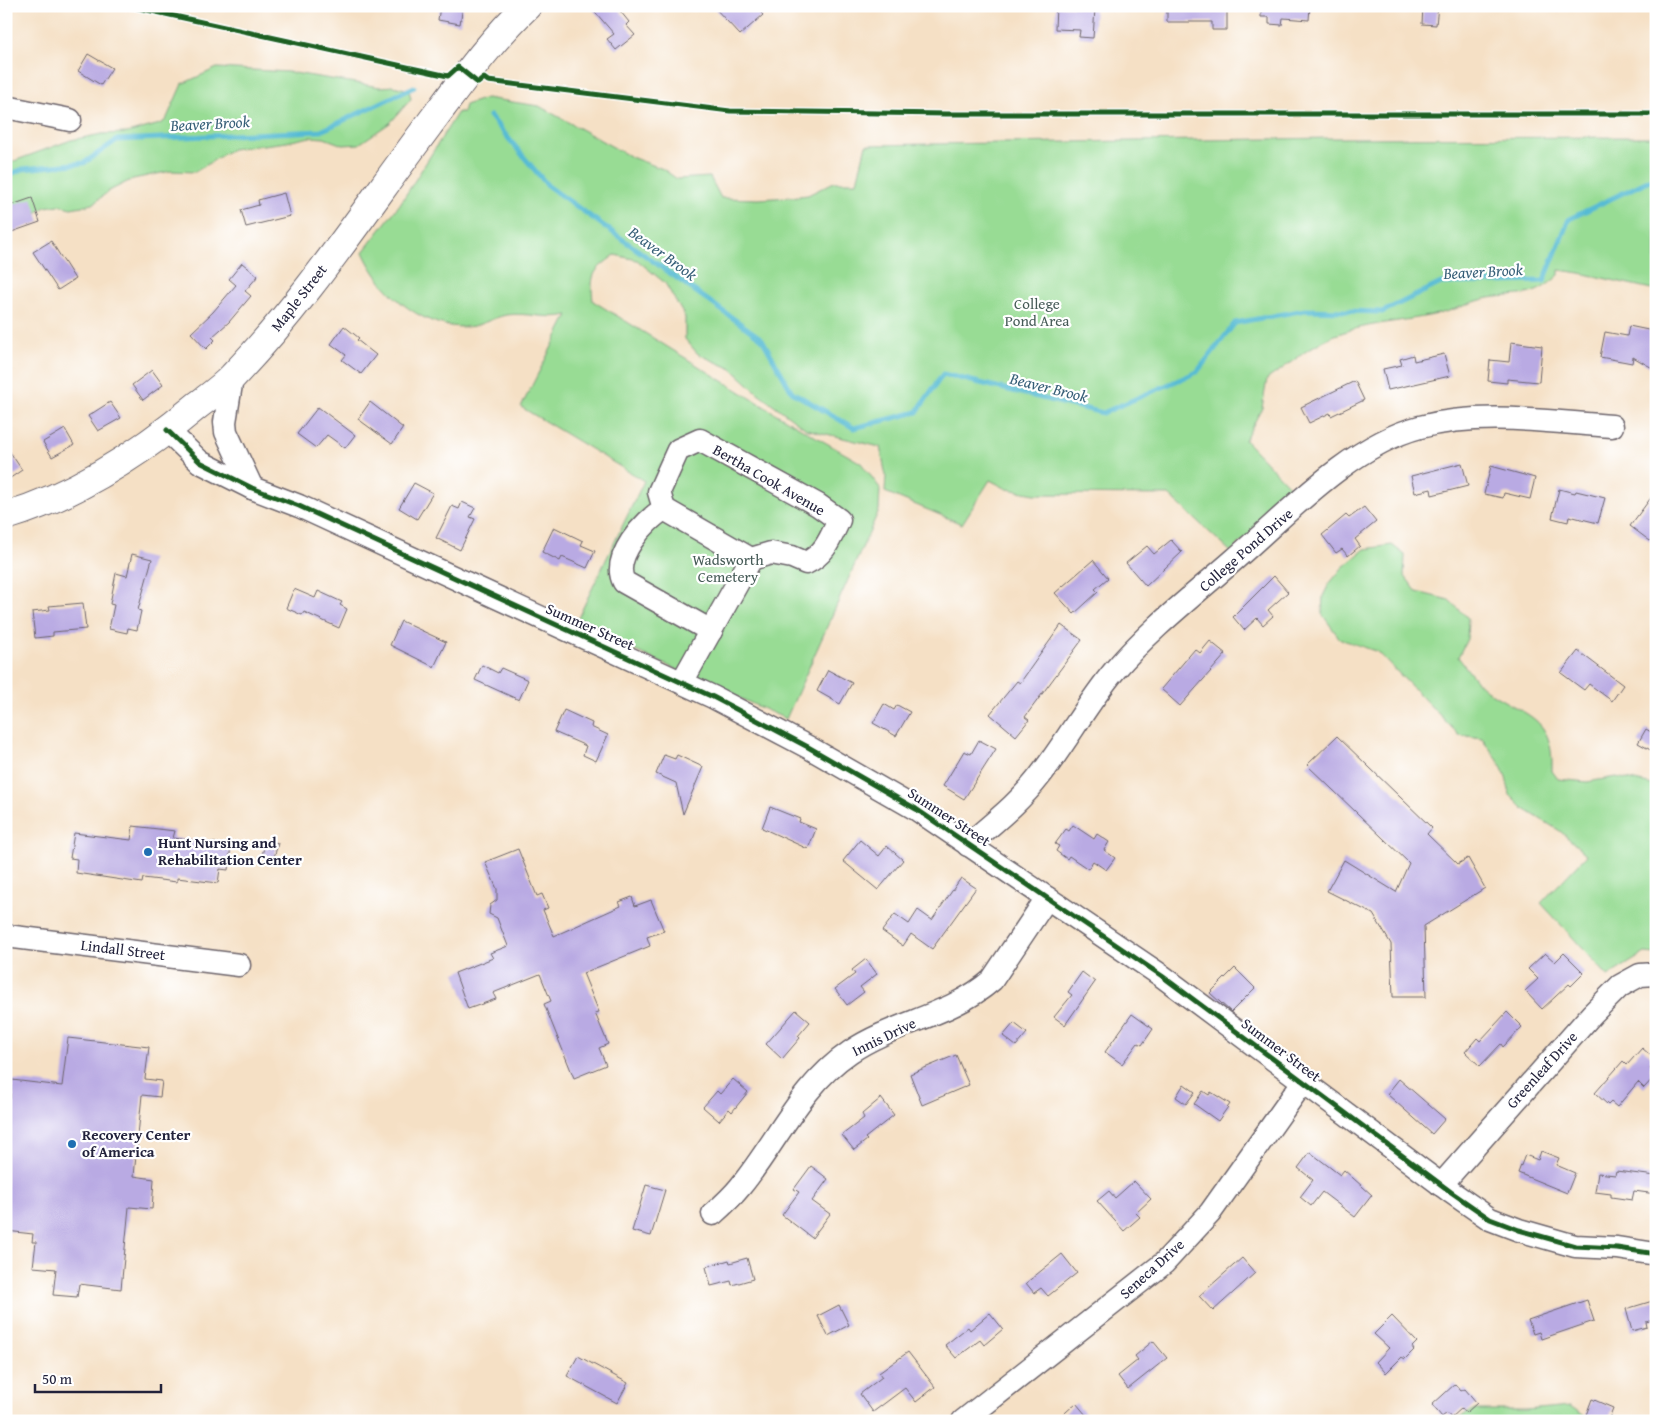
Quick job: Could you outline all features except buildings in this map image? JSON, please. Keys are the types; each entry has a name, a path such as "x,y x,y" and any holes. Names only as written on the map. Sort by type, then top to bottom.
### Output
{"main road":[{"name":"Maple Street","path":"6,516 26,510 86,481 140,450 232,378 274,331 439,112 485,53 525,7"}],"street":[{"path":"6,107 70,120"},
{"path":"232,378 224,422 226,432 252,488"},
{"name":"College Pond Drive","path":"968,845 1007,812 1039,777 1115,670 1158,627 1327,479 1373,446 1419,427 1465,420 1511,419 1612,426"},
{"name":"Summer Street","path":"167,430 200,462 252,488 299,506 682,682 808,747 916,809 1162,976 1490,1219 1519,1230 1575,1246 1617,1248 1656,1254"},
{"name":"Bertha Cook Avenue","path":"664,509 658,492 678,450 700,440 818,505 839,520 826,549 806,563 792,557 771,553 751,559"},
{"path":"682,682 711,631 751,559 664,509 650,517 625,551 619,566 620,574 624,582 711,631"},
{"name":"Innis Drive","path":"713,1214 739,1188 817,1079 850,1052 887,1033 954,1005 980,990 992,980 1047,898"},
{"name":"Lindall Street","path":"6,936 239,965"},
{"name":"Greenleaf Drive","path":"1441,1184 1592,1014 1620,986 1640,975 1656,974"},
{"name":"Seneca Drive","path":"963,1421 1164,1263 1210,1213 1303,1082"}],"green space":[{"path":"217,68 288,72 380,87 394,86 409,90 411,99 390,123 359,144 343,145 324,138 310,137 232,149 195,172 171,171 133,179 109,191 93,204 71,208 59,205 45,207 6,233 6,164 71,140 102,134 127,133 160,124 166,120 182,84"},
{"path":"486,98 539,106 631,157 663,169 677,179 710,177 721,198 758,199 808,195 834,182 857,182 866,145 1334,138 1656,137 1656,290 1559,270 1559,275 1550,283 1534,292 1489,298 1442,313 1356,329 1323,340 1267,379 1262,408 1245,440 1294,491 1231,552 1169,495 1035,494 1007,489 990,480 962,524 885,492 886,476 880,447 806,429 758,393 732,369 698,354 685,339 685,317 665,283 637,260 615,255 598,269 593,278 593,301 778,415 861,463 880,488 879,510 786,719 631,649 577,620 644,481 521,407 568,315 553,317 514,314 500,316 468,327 446,325 415,313 402,303 379,280 363,252 400,204 458,112 463,112 465,105"},
{"path":"1392,545 1405,555 1404,575 1417,592 1449,600 1468,618 1467,639 1458,657 1485,689 1524,712 1542,727 1548,738 1552,771 1558,779 1587,782 1616,777 1653,785 1656,781 1656,954 1645,953 1608,976 1541,903 1587,855 1560,831 1524,809 1510,795 1506,777 1499,762 1482,738 1459,735 1378,652 1340,639 1322,614 1323,596 1329,584 1343,567 1365,549"},
{"path":"1570,1406 1592,1421 1450,1421 1475,1410 1526,1410"}],"waterway":[{"name":"Beaver Brook","path":"6,176 23,169 84,163 117,140 321,131 414,87"},
{"name":"Beaver Brook","path":"490,116 548,186 762,339 792,392 854,428 917,412 943,374 1103,413 1197,372 1235,323 1305,310 1382,312 1441,283 1544,281 1569,219 1656,177"}],"cycle path":[{"path":"129,6 448,76 458,67 478,83 484,78 488,81 730,111 946,114 1656,114"},
{"path":"167,430 200,462 252,488 299,506 713,697 808,747 916,809 1162,976 1451,1192 1490,1219 1519,1230 1575,1246 1617,1248 1656,1254"}],"place":[{"name":"Hunt Nursing and Rehabilitation Center","path":"148,852"},
{"name":"Recovery Center of America","path":"72,1144"}],"park label":[{"name":"College Pond Area","path":"1037,312"},
{"name":"Wadsworth Cemetery","path":"728,568"}]}
